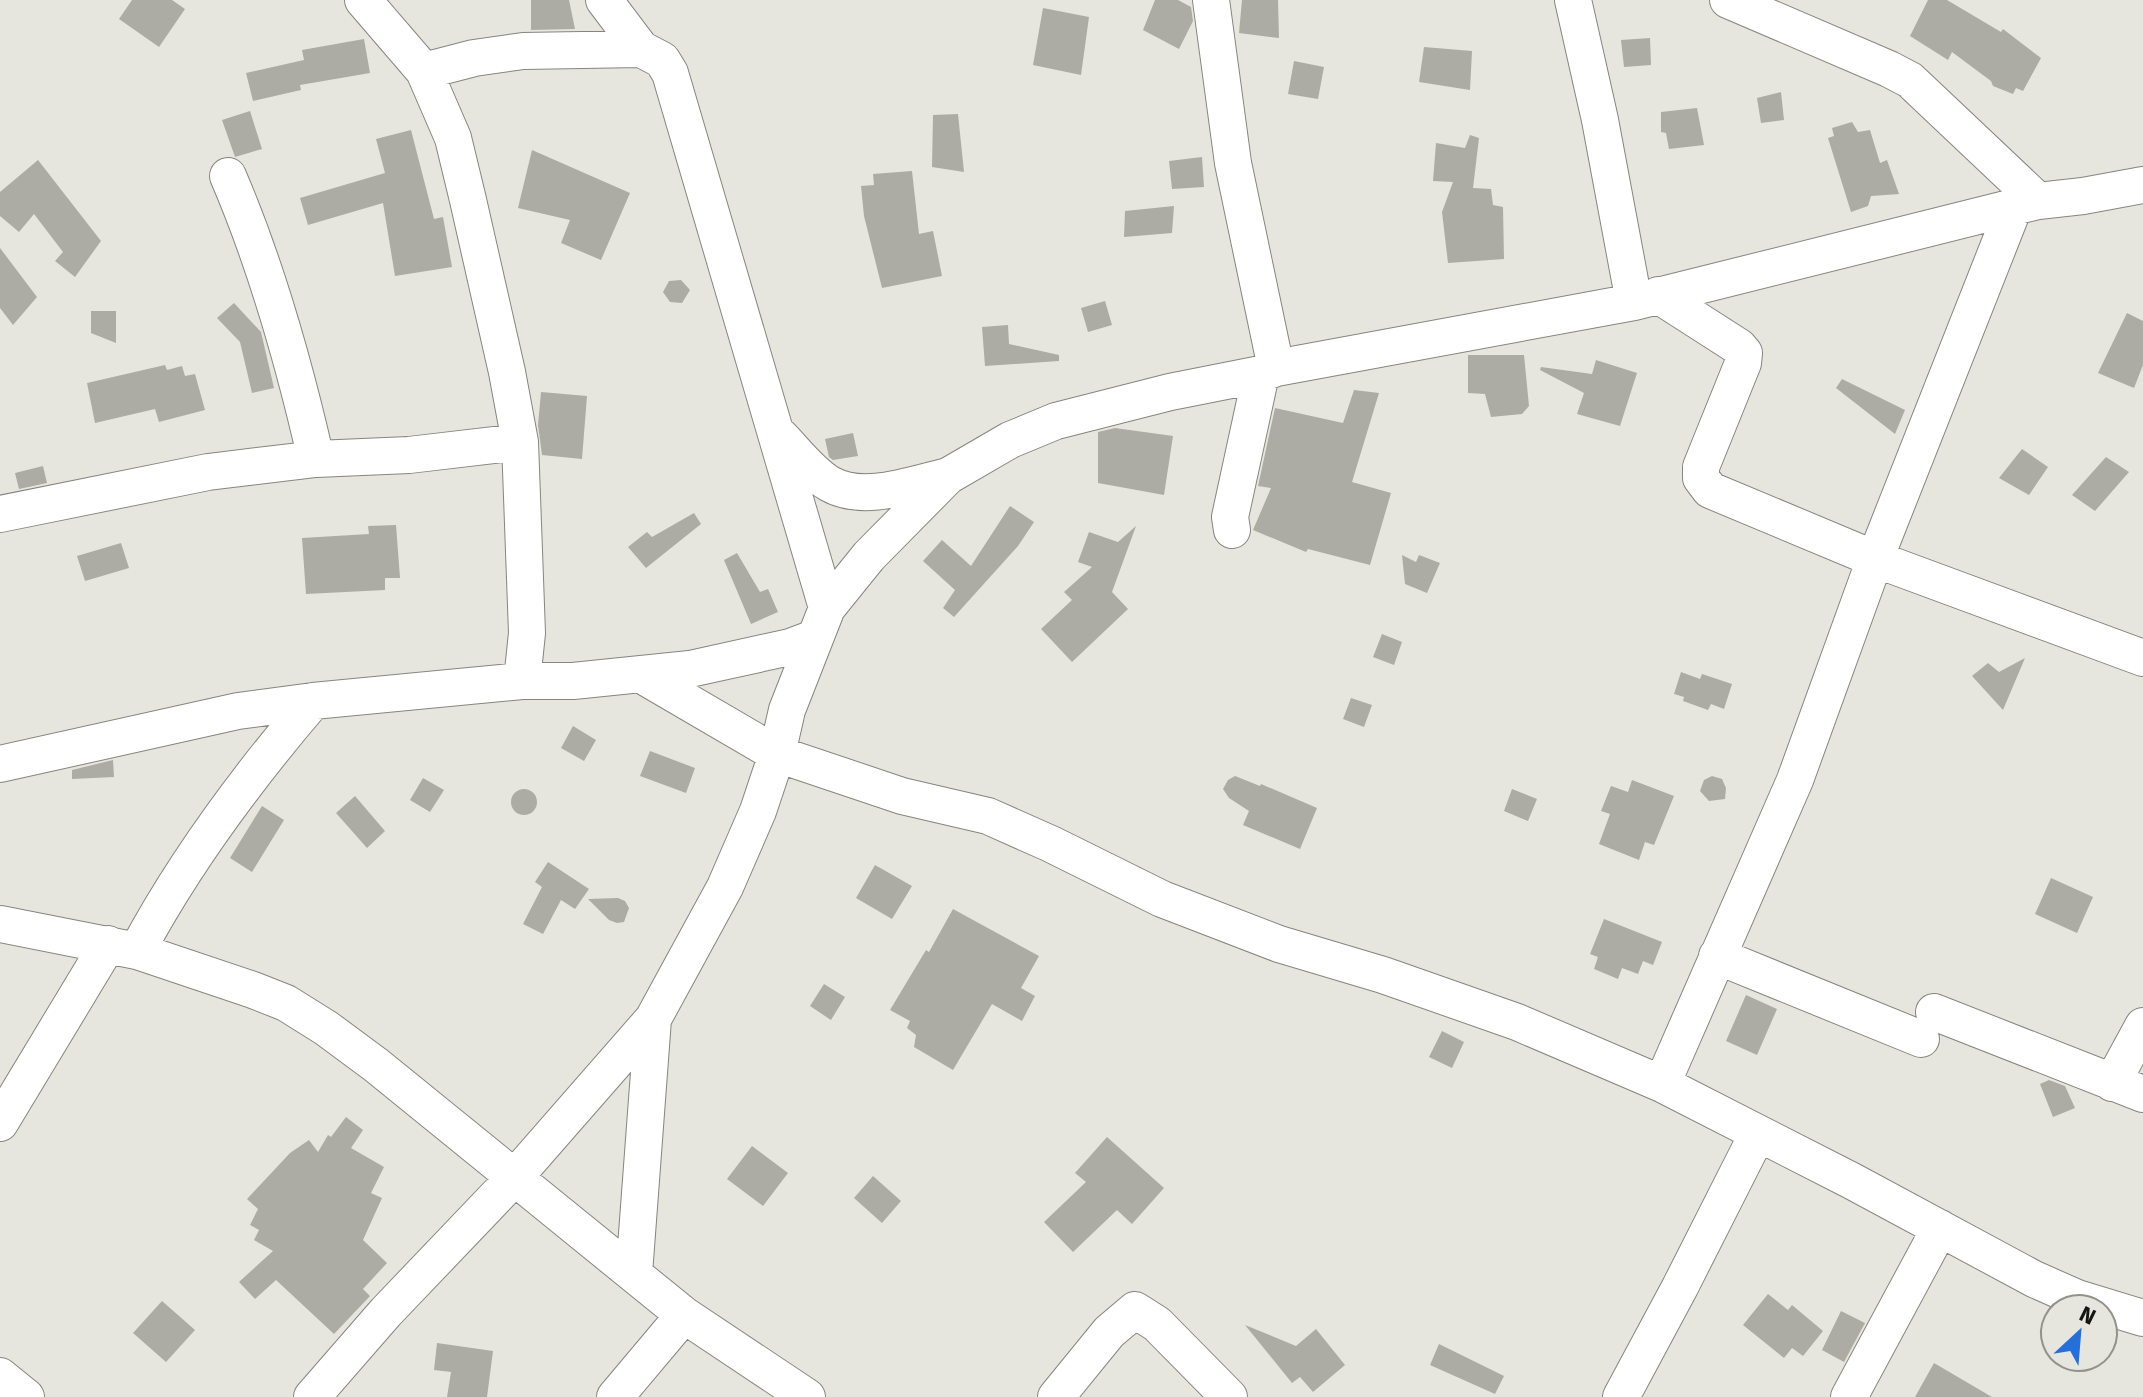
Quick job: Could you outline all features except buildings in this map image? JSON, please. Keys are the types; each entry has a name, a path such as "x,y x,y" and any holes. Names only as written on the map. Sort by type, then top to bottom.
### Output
{"street":[{"path":"363,0 424,71 453,138 520,442 527,633 522,681"},
{"path":"604,0 641,49 662,60 675,86 777,433 820,623"},
{"path":"1211,0 1233,163 1269,371 1230,517 1232,530"},
{"path":"1573,0 1646,299 1739,347 1744,353 1743,363 1701,467 1701,478 1710,490 1875,559 2143,658"},
{"path":"1728,0 1910,80 2026,204"},
{"path":"424,71 474,58 523,51 641,49"},
{"path":"228,176 244,212 287,348 316,459"},
{"path":"312,1397 386,1312 514,1178 653,1019 725,887 758,811 777,754 787,710 820,623 869,556 948,476 1010,440 1056,421 1170,392 1646,299 2026,204 2143,185"},
{"path":"1662,1084 1795,780 1875,559 2026,204"},
{"path":"777,433 828,483 851,491 877,491 948,476"},
{"path":"0,514 208,472 316,459 409,455 520,442"},
{"path":"0,764 238,711 522,681 573,681 690,669 752,656 820,623"},
{"path":"640,674 777,754 902,796 968,810 1000,821 1162,899 1279,944 1383,975 1517,1022 1662,1084 2034,1279 2077,1298 2143,1318"},
{"path":"0,1123 123,948 162,903 266,756 313,701"},
{"path":"0,924 123,948 286,1003 376,1065 684,1315 807,1397"},
{"path":"1717,956 2128,1088 2143,1026"},
{"path":"634,1274 653,1019"},
{"path":"1621,1397 1758,1133"},
{"path":"1849,1397 1940,1228"},
{"path":"1056,1397 1109,1332 1135,1310 1157,1324 1229,1397"},
{"path":"615,1397 684,1315"},
{"path":"0,1376 26,1397"}]}
